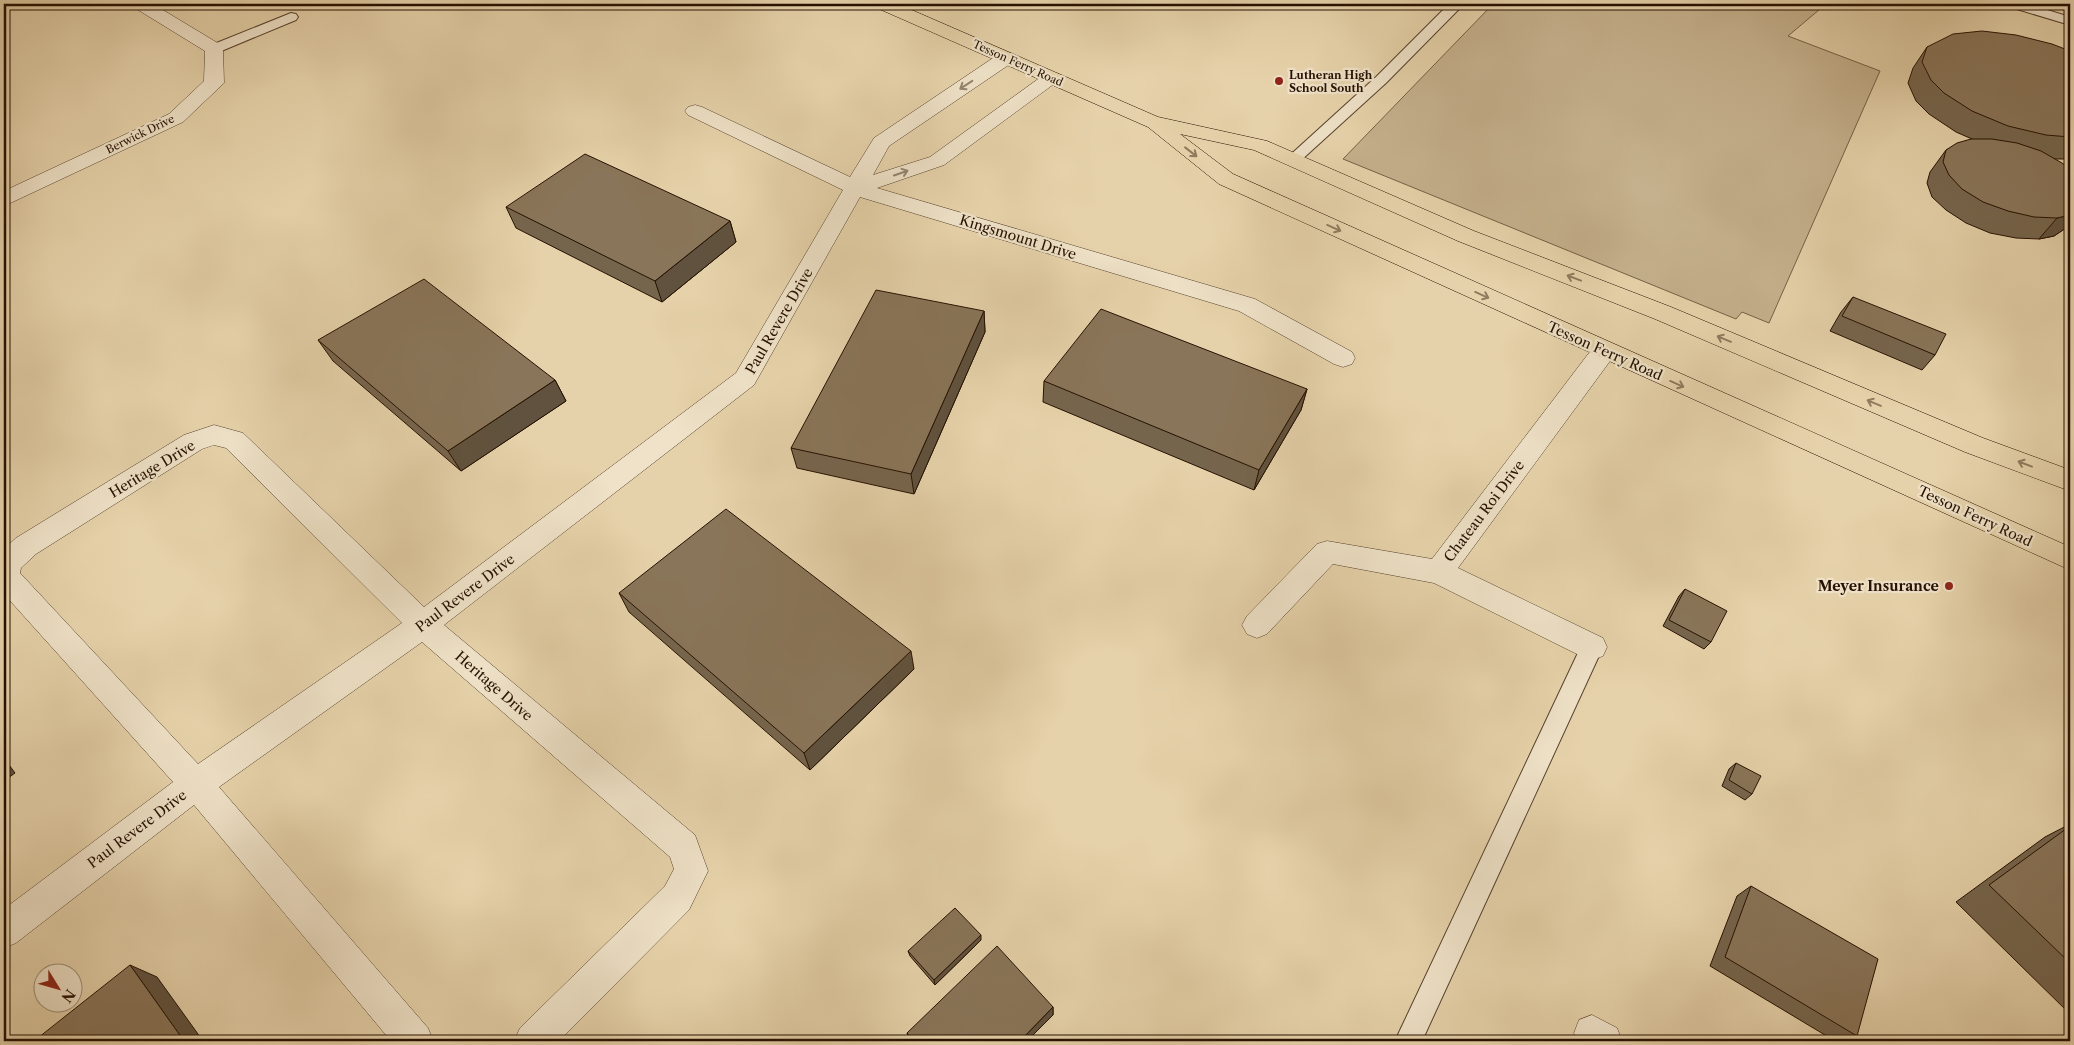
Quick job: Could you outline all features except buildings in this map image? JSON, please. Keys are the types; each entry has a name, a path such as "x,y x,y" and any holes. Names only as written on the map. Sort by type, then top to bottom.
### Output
{"main road":[{"name":"Tesson Ferry Road","path":"883,4 1152,122 1260,145 1466,236 1663,313 1974,445 2070,481"},
{"name":"Tesson Ferry Road","path":"1152,122 1226,179 2070,560"}],"street":[{"path":"141,4 214,49"},
{"name":"Berwick Drive","path":"4,199 176,118 214,83 214,49"},
{"name":"Paul Revere Drive","path":"4,931 196,784 423,625 745,379 881,142 1006,58"},
{"path":"855,188 937,161 1052,78"},
{"name":"Kingsmount Drive","path":"695,111 855,188 1247,305 1343,358"},
{"name":"Chateau Roi Drive","path":"1257,624 1327,552 1439,572 1604,351"},
{"name":"Heritage Drive","path":"416,1041 196,784 6,577 6,563 26,546 193,442 214,435 234,440 423,625 683,847 691,871 677,898 533,1041"},
{"path":"1439,572 1592,647"}],"lane":[{"path":"1293,160 1381,80 1452,9 1452,4"},
{"path":"2015,4 2070,21"},
{"path":"214,49 291,18"},
{"path":"1408,1041 1592,647"}],"shaded area":[{"path":"1493,4 1826,4 1788,36 1880,71 1769,323 1742,312 1736,319 1343,159"}],"place":[{"name":"Lutheran High School South","path":"1279,81"},
{"name":"Meyer Insurance","path":"1949,586"}]}
